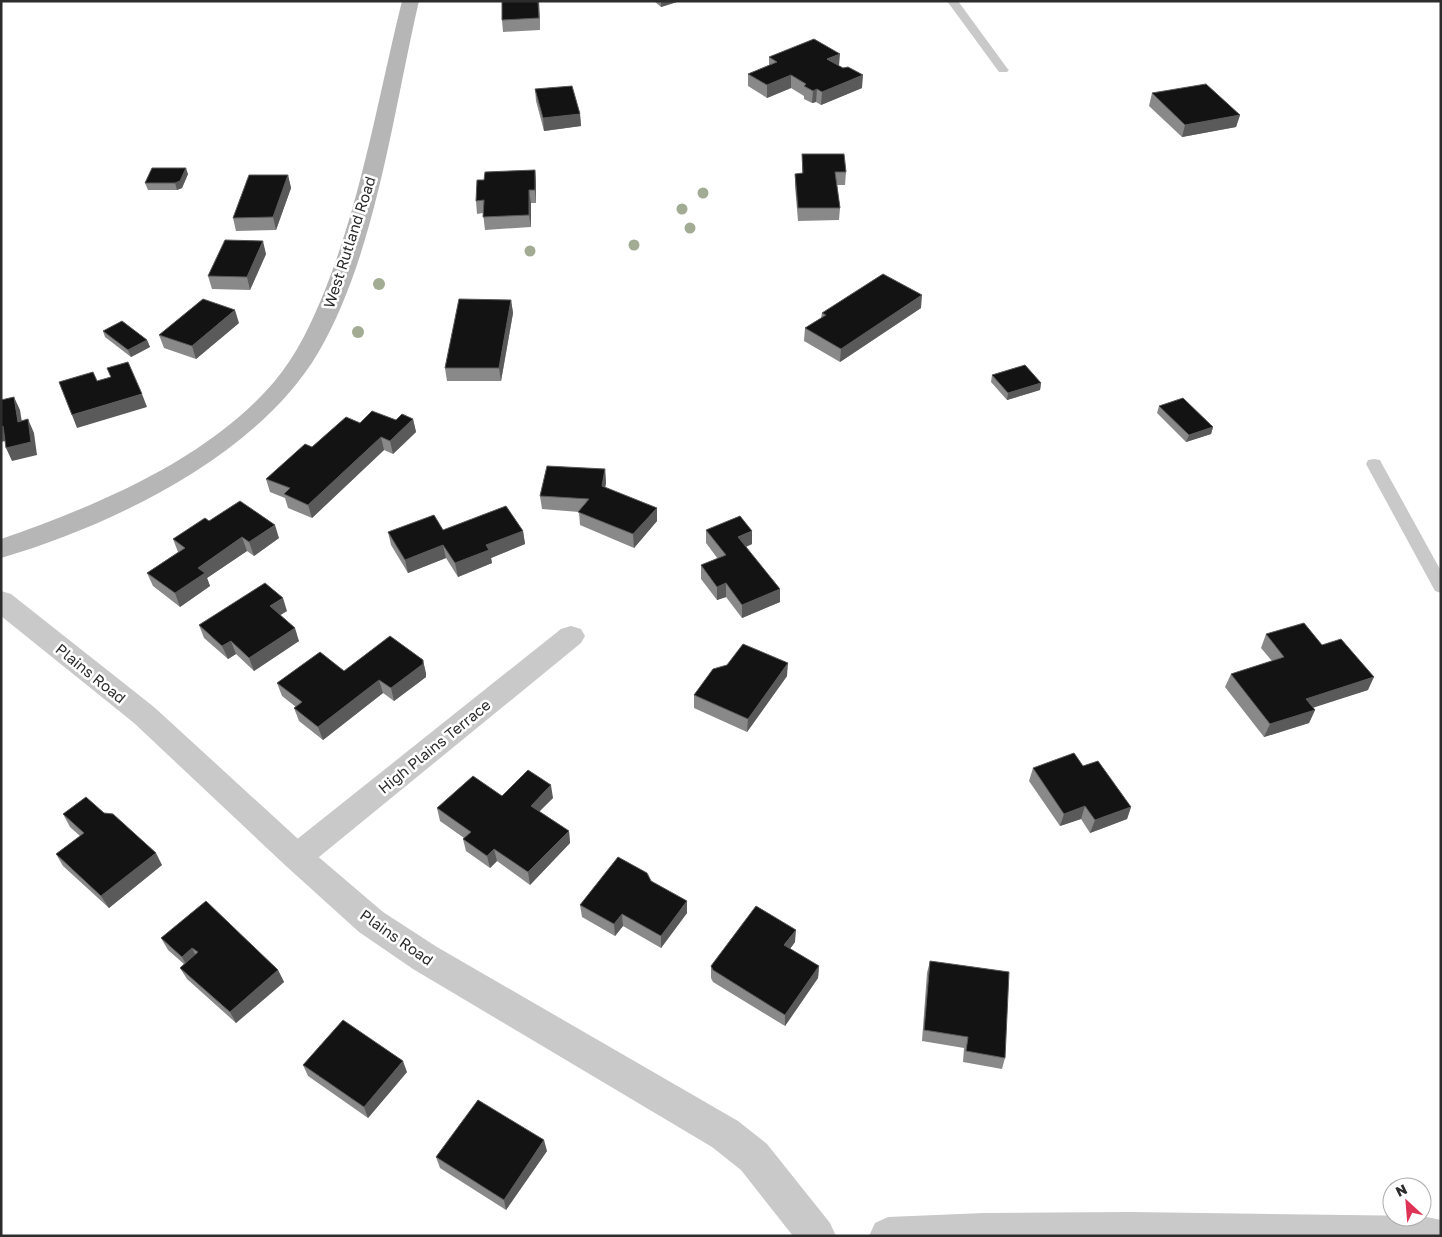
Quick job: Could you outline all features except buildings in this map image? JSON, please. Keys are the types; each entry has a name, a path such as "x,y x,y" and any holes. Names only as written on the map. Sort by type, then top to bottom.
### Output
{"main road":[{"name":"West Rutland Road","path":"1,549 105,509 181,468 242,426 283,386 306,354 327,313 343,271 371,178 411,1"}],"street":[{"name":"Plains Road","path":"1,601 144,715 297,857 371,922 425,958 725,1134 754,1157 817,1236"},
{"name":"High Plains Terrace","path":"297,857 572,636"},
{"path":"888,1236 947,1232 1172,1232 1312,1235 1407,1233 1434,1236"}],"lane":[{"path":"952,1 1003,70"},
{"path":"1374,464 1441,587"}]}
